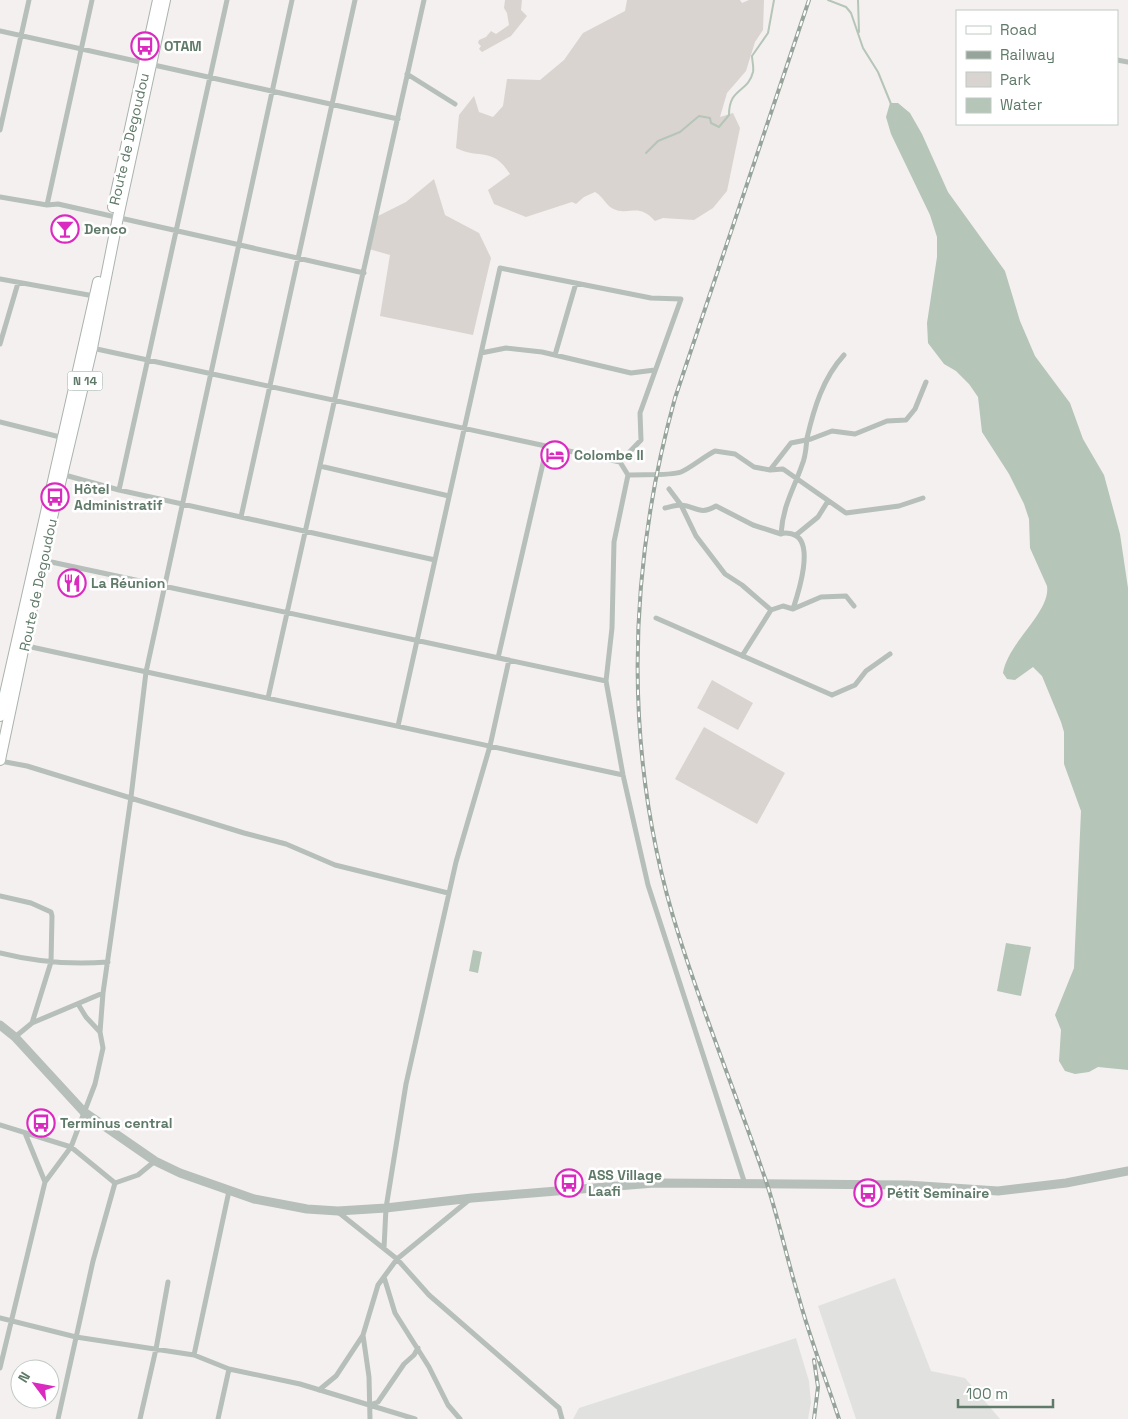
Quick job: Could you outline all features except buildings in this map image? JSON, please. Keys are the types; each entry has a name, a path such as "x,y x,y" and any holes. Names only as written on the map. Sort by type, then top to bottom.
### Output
{"main road":[{"name":"Route de Degoudou","path":"149,63 158,0"},
{"name":"Route de Degoudou","path":"0,761 38,559 68,439 99,297 114,217 165,0"},
{"name":"Route de Degoudou","path":"0,716 4,686 21,644"}],"street":[{"path":"0,130 29,0"},
{"path":"47,205 92,0"},
{"path":"119,490 228,0"},
{"path":"0,1368 45,1182 70,1146 95,1084 103,1048 100,1032 103,992 131,797 146,672 292,0"},
{"path":"241,517 355,0"},
{"path":"268,698 424,0"},
{"path":"0,31 398,119"},
{"path":"408,74 455,104"},
{"path":"0,197 47,205 58,204 364,273"},
{"path":"398,726 500,268 651,298 681,299 640,413 641,440 620,462"},
{"path":"0,279 99,297"},
{"path":"555,355 576,282"},
{"path":"0,344 18,283"},
{"path":"88,347 620,462 628,475 614,542 612,628 606,681 623,775 648,885 744,1184"},
{"path":"481,353 506,348 555,355 631,373 656,370"},
{"path":"781,534 782,512 803,463 807,440 823,386 832,368 844,355"},
{"path":"770,470 791,442 807,440 832,431 855,434 888,421 906,420 915,409 926,382"},
{"path":"0,422 68,439"},
{"path":"498,658 547,446"},
{"path":"628,475 656,473 666,475 682,472 715,451 735,454 754,467 770,470 784,469 796,480 846,513 899,506 923,498"},
{"path":"320,466 449,496"},
{"path":"60,474 119,490 435,560"},
{"path":"669,488 681,505 696,536 725,574 742,584 771,610"},
{"path":"665,508 681,505 695,511 708,511 716,506 753,525 781,534 796,535 818,516 828,501"},
{"path":"793,609 804,564 803,544 796,535"},
{"path":"38,559 606,681"},
{"path":"742,656 771,610 783,606 793,609 820,597 838,595 846,596 854,606"},
{"path":"656,618 832,695 855,685 866,671 890,654"},
{"path":"21,644 623,775"},
{"path":"384,1248 386,1208 406,1084 448,894 490,746 509,660"},
{"path":"0,761 27,766 244,833 286,844 334,865 448,894"},
{"path":"0,896 31,903 51,912 51,962 32,1023"},
{"path":"0,952 22,959 51,962 81,964 108,962"},
{"path":"15,1037 32,1023 103,992"},
{"path":"78,1004 86,1018 100,1032"},
{"path":"0,1026 15,1037 84,1112 155,1161 180,1173 229,1191 273,1204 338,1211 654,1183 907,1185 998,1190 1066,1183 1128,1171"},
{"path":"1,1127 70,1146 115,1183"},
{"path":"25,1133 45,1182"},
{"path":"115,1183 138,1175 155,1161"},
{"path":"58,1419 93,1261 115,1183"},
{"path":"194,1355 229,1191"},
{"path":"319,1390 336,1376 363,1335 378,1285 397,1259 472,1198"},
{"path":"338,1211 397,1259 429,1295 559,1408 562,1419"},
{"path":"384,1277 395,1313 418,1348 448,1405 460,1419"},
{"path":"140,1419 156,1349 168,1282"},
{"path":"0,1318 76,1337 194,1355 229,1369 319,1390 415,1419"},
{"path":"363,1335 369,1378 370,1419"},
{"path":"370,1405 378,1402 404,1364 414,1355 418,1348"},
{"path":"218,1419 229,1369"}],"shaded area":[{"path":"895,1278 931,1371 965,1378 1000,1419 856,1419 818,1306"},
{"path":"796,1338 809,1381 811,1403 808,1419 573,1419 579,1408"}],"green space":[{"path":"505,0 522,0 521,10 527,16 511,36 482,52 479,49 481,46 478,43 479,40 486,37 491,31 496,34 509,25 504,8"},
{"path":"627,0 740,0 742,3 749,0 764,0 763,30 755,42 746,71 727,93 720,117 733,113 740,128 727,191 713,208 694,220 663,218 655,221 644,212 616,210 610,207 595,192 584,197 576,204 572,202 526,217 494,204 488,190 510,174 504,165 492,157 456,148 459,115 474,96 479,112 493,117 503,106 507,79 540,80 564,60 583,33 625,11"},
{"path":"434,179 445,215 479,233 491,258 473,335 380,316 390,255 369,249 376,217 406,202"},
{"path":"712,680 753,703 738,730 697,708"},
{"path":"704,727 785,773 757,824 675,779"}],"water":[{"path":"890,103 898,103 910,113 922,134 948,192 1005,271 1020,321 1035,356 1070,403 1083,439 1104,475 1120,534 1128,588 1128,1070 1098,1067 1089,1072 1075,1074 1065,1071 1059,1061 1061,1030 1055,1015 1074,968 1081,811 1064,764 1064,732 1042,676 1033,667 1015,680 1007,679 1003,673 1006,661 1043,606 1047,586 1030,548 1029,519 1024,504 1009,474 982,432 978,397 969,384 956,371 944,364 928,343 927,323 937,257 937,237 930,215 891,134 886,117"},
{"path":"1006,943 1031,947 1021,996 997,991"},
{"path":"473,950 482,952 478,973 469,971"}],"waterway":[{"path":"646,153 658,141 680,132 699,116 710,118 711,123 719,127 729,115 732,99 751,79 753,70 752,56 768,33 774,0"},
{"path":"828,0 846,7 851,13 863,48 878,72 891,104"},
{"path":"858,0 859,32"}],"railway":[{"path":"809,0 675,398 659,465 647,532 640,600 638,667 640,735 648,803 661,870 689,967 766,1181 803,1313 839,1419"},
{"path":"814,1360 818,1387 814,1419"}],"place":[{"name":"OTAM","path":"145,46"},
{"name":"Denco","path":"65,229"},
{"name":"Colombe II","path":"555,455"},
{"name":"Hôtel Administratif","path":"55,497"},
{"name":"La Réunion","path":"72,583"},
{"name":"Terminus central","path":"41,1123"},
{"name":"ASS Village Laafi","path":"569,1183"},
{"name":"Pétit Seminaire","path":"868,1193"}]}
